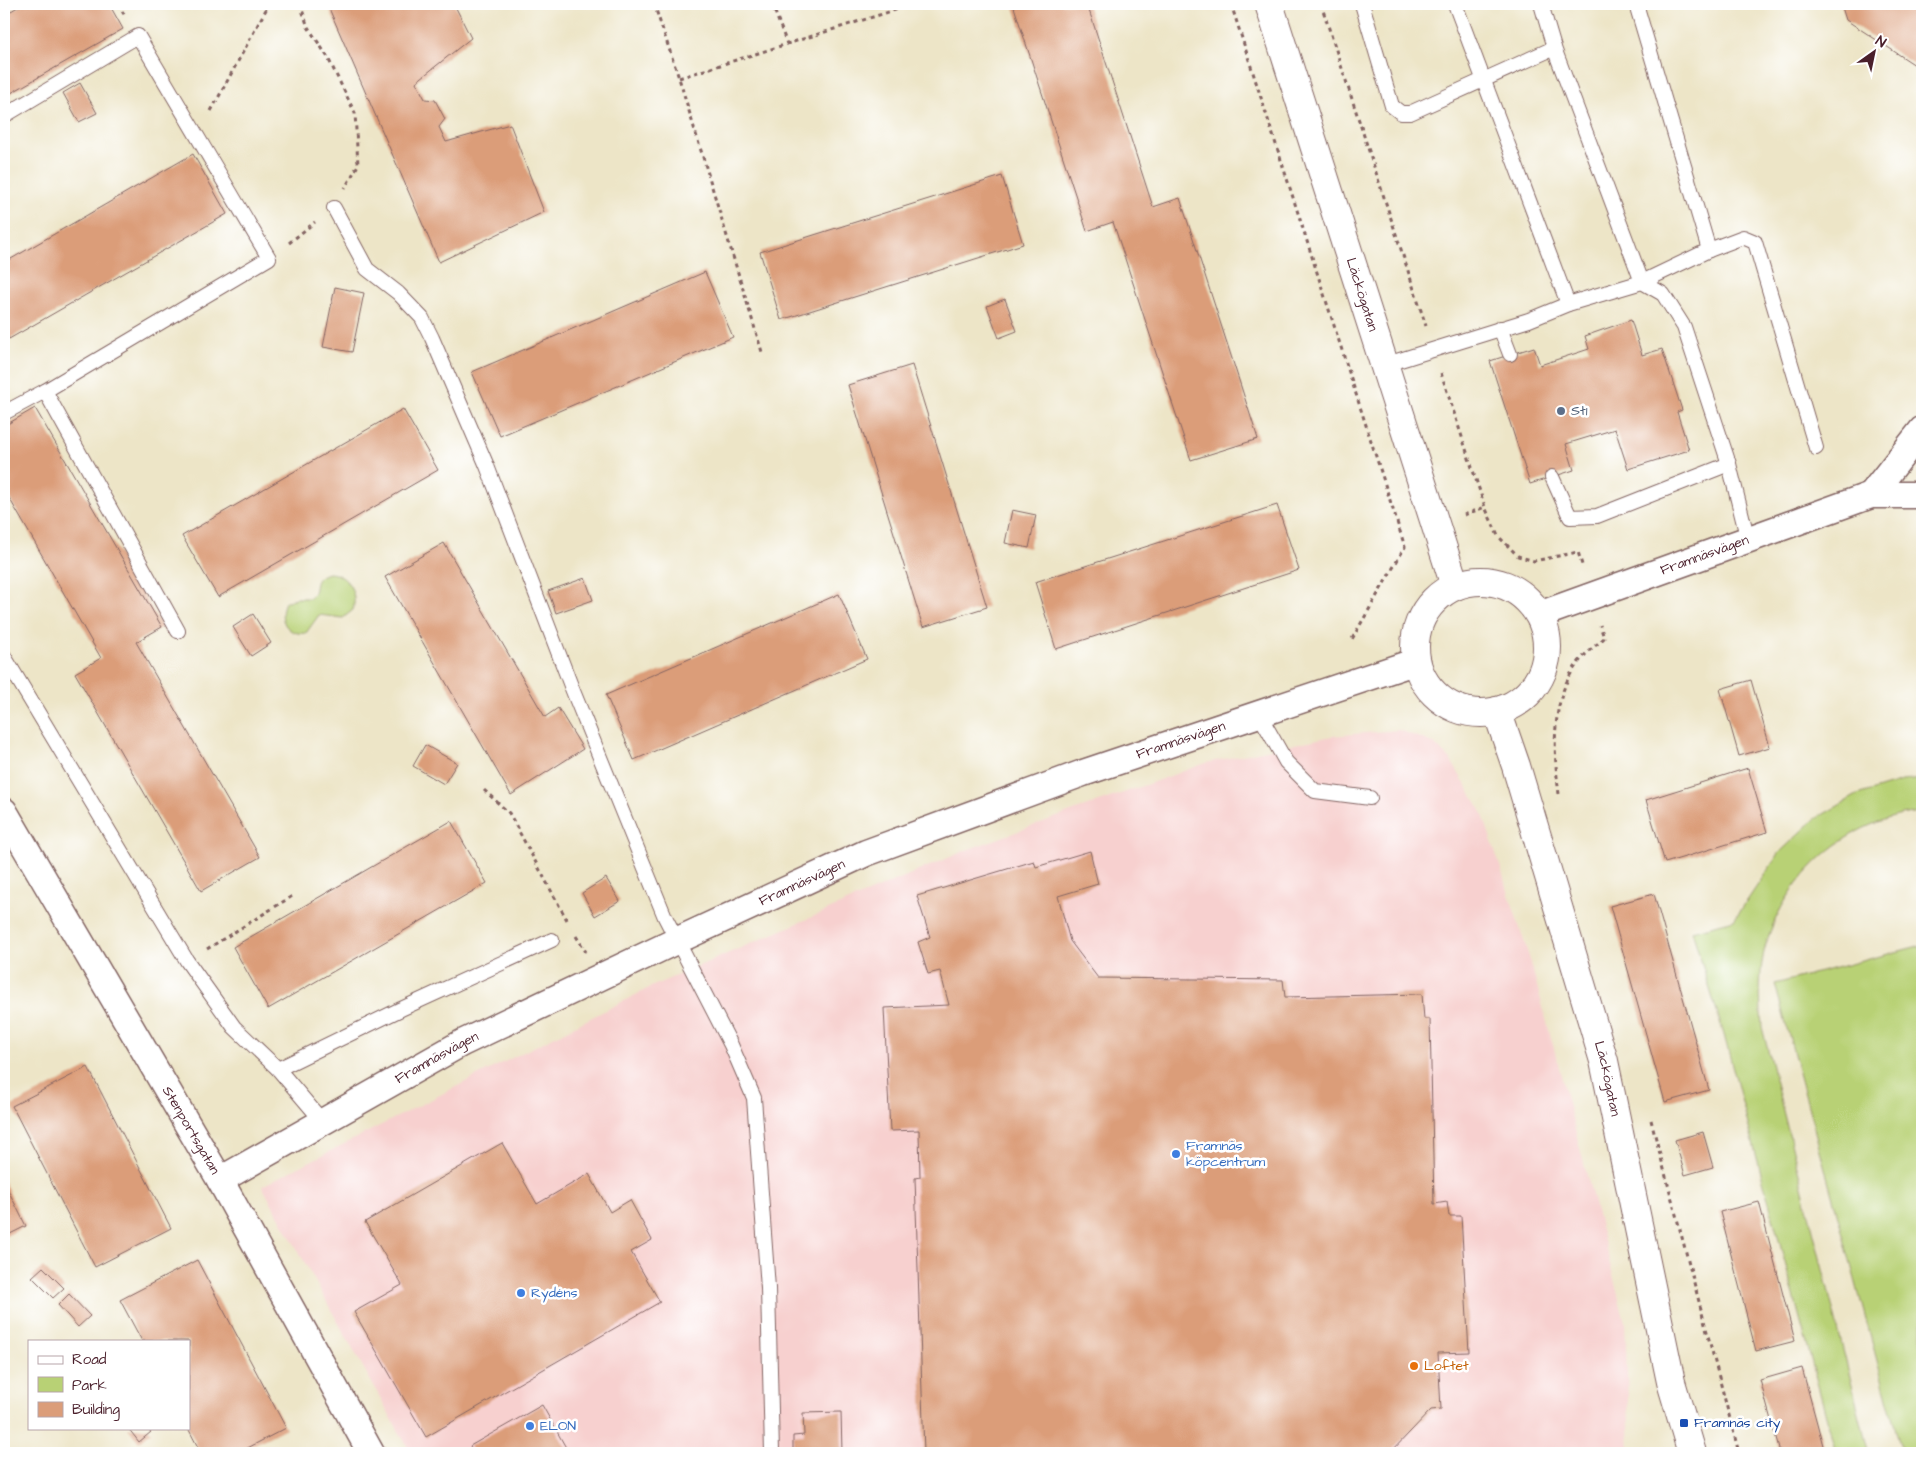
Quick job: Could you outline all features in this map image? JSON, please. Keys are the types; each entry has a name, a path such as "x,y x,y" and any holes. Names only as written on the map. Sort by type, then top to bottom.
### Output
{"main road":[{"name":"Läckögatan","path":"1269,4 1455,586"},
{"path":"1487,581 1502,585 1517,592 1530,602 1539,615 1545,631 1547,648 1545,665 1538,681 1527,695 1513,705 1497,711 1480,713 1463,710 1447,703 1433,692 1423,678 1417,662 1415,646 1417,631 1422,617 1431,604 1455,586 1470,582 1487,581"},
{"name":"Läckögatan","path":"1497,711 1516,766 1604,1061 1671,1382 1692,1453"}],"street":[{"path":"1871,495 1922,430"},
{"name":"Framnäsvägen","path":"1539,615 1871,495 1922,495"},
{"name":"Framnäsvägen","path":"220,1180 462,1043 676,940 866,853 1083,773 1417,662"},
{"name":"Stenportsgatan","path":"4,811 220,1180 371,1453"}],"lane":[{"path":"1362,4 1392,106 1401,113 1410,113 1554,48"},
{"path":"1455,4 1482,80 1568,304"},
{"path":"1541,4 1554,48 1642,282 1663,294 1684,327 1729,464 1748,540"},
{"path":"1636,4 1709,250"},
{"path":"4,116 138,36 269,258 4,413"},
{"path":"334,208 366,269 398,293 410,305 422,318 432,338 487,466 573,691 676,940 731,1045 754,1098 768,1288 772,1453"},
{"path":"1384,365 1529,320 1568,304 1642,282 1709,250 1743,238 1755,242 1816,448"},
{"path":"1500,328 1510,354"},
{"path":"45,390 178,631"},
{"path":"1552,477 1570,517 1597,516 1729,464"},
{"path":"4,656 187,961 234,1027 278,1069 323,1122"},
{"path":"1259,714 1286,762 1315,791 1370,798"},
{"path":"278,1069 401,1009 552,940"}],"path":[{"path":"198,136 269,4"},
{"path":"269,258 334,208 358,165 355,113 327,56 308,27 300,4"},
{"path":"654,4 679,78 762,352"},
{"path":"772,4 787,44"},
{"path":"679,78 914,4"},
{"path":"1231,4 1405,548 1352,639"},
{"path":"1321,4 1485,507 1498,536 1507,548 1518,556 1534,561 1578,552 1592,597 1604,638 1583,657 1568,679 1558,704 1554,761 1560,798"},
{"path":"484,790 509,813 571,927"},
{"path":"187,961 294,895"},
{"path":"576,934 589,957"},
{"path":"1648,1112 1739,1453"}],"shaded area":[{"path":"1399,730 1433,743 1450,759 1482,812 1502,872 1530,960 1625,1322 1630,1453 411,1453 262,1186 655,985 969,849 1206,763 1332,736"}],"green space":[{"path":"328,573 341,576 350,585 354,597 353,610 343,618 319,615 306,633 294,632 289,629 285,625 282,614 285,602 296,598 310,598 313,595 319,578"},
{"path":"1922,779 1922,812 1895,817 1870,825 1846,838 1824,854 1805,873 1789,895 1776,919 1763,954 1760,996 1762,1027 1869,1453 1836,1453 1724,1035 1692,931 1734,920 1780,852 1815,819 1857,795 1902,781"},
{"path":"1922,945 1922,1453 1902,1453 1775,984"}],"building":[{"path":"23,4 109,4 123,29 4,97 4,15"},
{"path":"332,4 454,4 471,38 416,82 425,99 435,100 445,119 439,127 446,142 510,124 544,212 439,262 328,6"},
{"path":"1013,4 1087,4 1153,207 1180,198 1258,439 1191,460 1113,222 1087,231"},
{"path":"1841,4 1922,4 1922,63 1915,65 1846,20"},
{"path":"80,83 97,113 79,122 63,93"},
{"path":"193,154 227,214 9,339 4,329 4,263"},
{"path":"1002,176 1023,244 781,320 760,252"},
{"path":"705,272 733,337 500,436 472,372"},
{"path":"335,287 364,293 352,352 323,347"},
{"path":"1005,299 1017,331 999,338 987,306"},
{"path":"1631,320 1642,355 1662,349 1682,410 1677,412 1689,450 1628,469 1615,429 1566,444 1574,470 1530,484 1490,361 1534,347 1540,365 1589,349 1585,336"},
{"path":"912,365 987,607 923,627 848,385"},
{"path":"35,408 162,627 136,642 260,857 201,891 75,673 101,658 4,489 4,426"},
{"path":"403,409 438,470 218,597 182,536"},
{"path":"1277,505 1299,570 1056,649 1035,582"},
{"path":"1012,510 1036,515 1029,548 1005,543"},
{"path":"444,543 545,717 558,708 583,749 511,795 385,577"},
{"path":"585,578 593,600 556,613 548,591"},
{"path":"839,594 867,659 634,760 606,695"},
{"path":"253,614 271,643 251,656 233,627"},
{"path":"1751,680 1770,747 1739,756 1720,689"},
{"path":"425,745 457,763 444,784 413,766"},
{"path":"1748,768 1767,832 1665,863 1646,800"},
{"path":"451,821 487,883 268,1009 233,947"},
{"name":"Framnäs köpcentrum","path":"1090,851 1098,884 1058,896 1070,941 1098,978 1283,980 1285,997 1422,994 1424,1019 1430,1019 1434,1204 1447,1202 1449,1216 1461,1216 1469,1352 1438,1353 1441,1409 1431,1410 1390,1453 924,1453 915,1178 920,1177 919,1130 890,1131 884,1008 949,1005 940,971 928,974 918,942 930,937 917,896 1034,861 1036,867"},
{"path":"606,878 620,901 595,916 582,893"},
{"path":"1654,894 1709,1090 1665,1102 1610,906"},
{"path":"88,1067 171,1228 95,1267 12,1106"},
{"path":"1703,1132 1713,1167 1685,1175 1675,1140"},
{"name":"Rydéns","path":"502,1143 537,1204 589,1174 610,1212 630,1200 652,1240 631,1252 660,1302 426,1437 354,1312 402,1285 365,1222"},
{"path":"4,1182 26,1226 4,1237"},
{"path":"1759,1202 1795,1341 1756,1351 1720,1212"},
{"path":"197,1260 286,1428 238,1453 201,1453 189,1430 190,1340 141,1340 120,1300"},
{"path":"43,1267 64,1288 53,1298 32,1277"},
{"path":"69,1294 90,1316 78,1327 58,1305"},
{"path":"1802,1368 1825,1453 1780,1453 1760,1380"},
{"name":"ELON","path":"542,1405 569,1453 474,1453 470,1446"},
{"path":"841,1412 842,1453 793,1453 793,1436 804,1435 803,1413"},
{"path":"130,1430 150,1430 151,1432 139,1442"}],"place":[{"name":"St1","path":"1561,411"},
{"name":"Framnäs köpcentrum","path":"1176,1154"},
{"name":"Rydéns","path":"521,1293"},
{"name":"Loftet","path":"1414,1366"},
{"name":"Framnäs city","path":"1684,1423"},
{"name":"ELON","path":"530,1426"}]}
